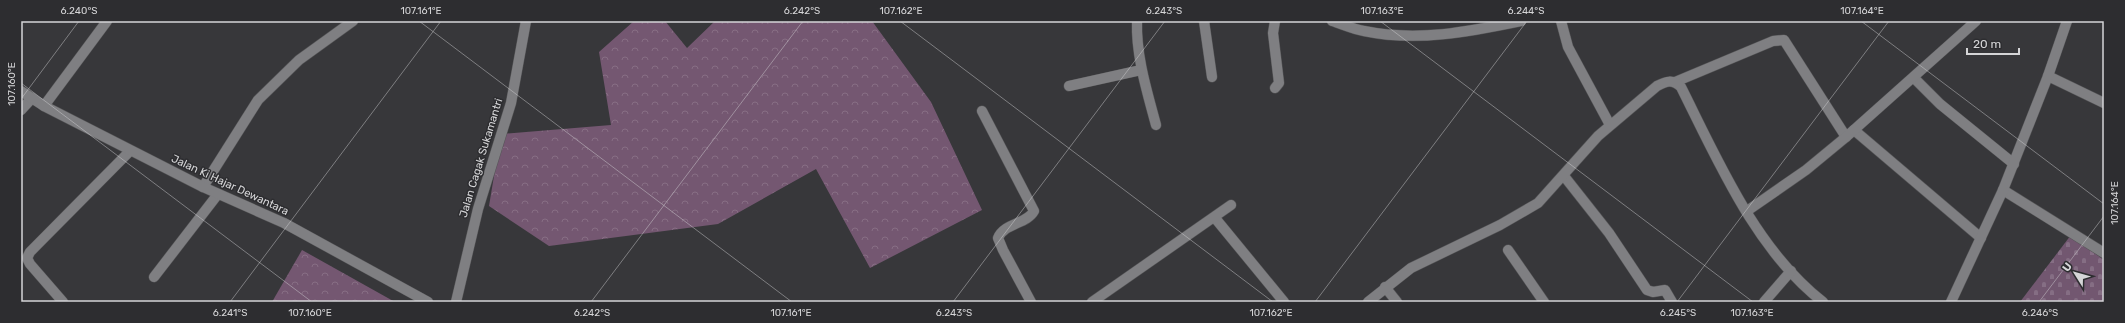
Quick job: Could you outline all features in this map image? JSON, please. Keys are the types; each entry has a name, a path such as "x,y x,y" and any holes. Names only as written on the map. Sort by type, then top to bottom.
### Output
{"street":[{"path":"44,106 107,21"},
{"path":"203,188 258,100 299,60 353,21"},
{"name":"Jalan Cagak Sukamantri","path":"456,302 476,216 511,103 526,21"},
{"path":"1137,21 1136,36 1141,70 1156,125"},
{"path":"1204,21 1212,77"},
{"path":"1275,21 1273,33 1279,83 1275,88"},
{"path":"1332,21 1362,31 1390,36 1444,36 1521,21"},
{"path":"1561,21 1568,47 1610,125"},
{"path":"1747,211 1806,170 1846,137 1914,78 1976,21"},
{"path":"1951,302 2004,190 2048,76 2067,21"},
{"path":"1674,82 1773,41 1784,40 1846,137"},
{"path":"1069,86 1141,70"},
{"path":"2048,76 2104,103"},
{"path":"1914,78 1940,104 2014,164"},
{"path":"1368,302 1385,287 1411,268 1483,234 1538,203 1564,176 1598,136 1657,86 1666,81 1674,82 1681,87 1735,194 1747,211 1791,272 1823,302"},
{"name":"Jalan Ki Hajar Dewantara","path":"21,91 44,106 203,188 284,223 428,302"},
{"path":"21,110 32,98"},
{"path":"982,111 1033,208 1032,214 1007,228 998,238 1031,302"},
{"path":"1854,130 1981,238"},
{"path":"62,302 30,264 27,258 30,252 130,150"},
{"path":"1564,176 1610,233 1647,290 1653,292 1665,290 1672,302"},
{"path":"2004,190 2104,253"},
{"path":"154,277 218,194"},
{"path":"1092,302 1231,205"},
{"path":"1214,218 1284,302"},
{"path":"1508,250 1544,302"},
{"path":"1764,302 1791,272"},
{"path":"1385,287 1397,302"}],"green space":[{"path":"634,21 665,21 687,48 715,21 872,21 931,102 982,210 870,268 816,169 718,224 549,246 489,206 501,134 611,125 599,52"},
{"path":"2071,235 2104,260 2104,302 2020,302"},
{"path":"302,250 395,302 272,302"}]}
